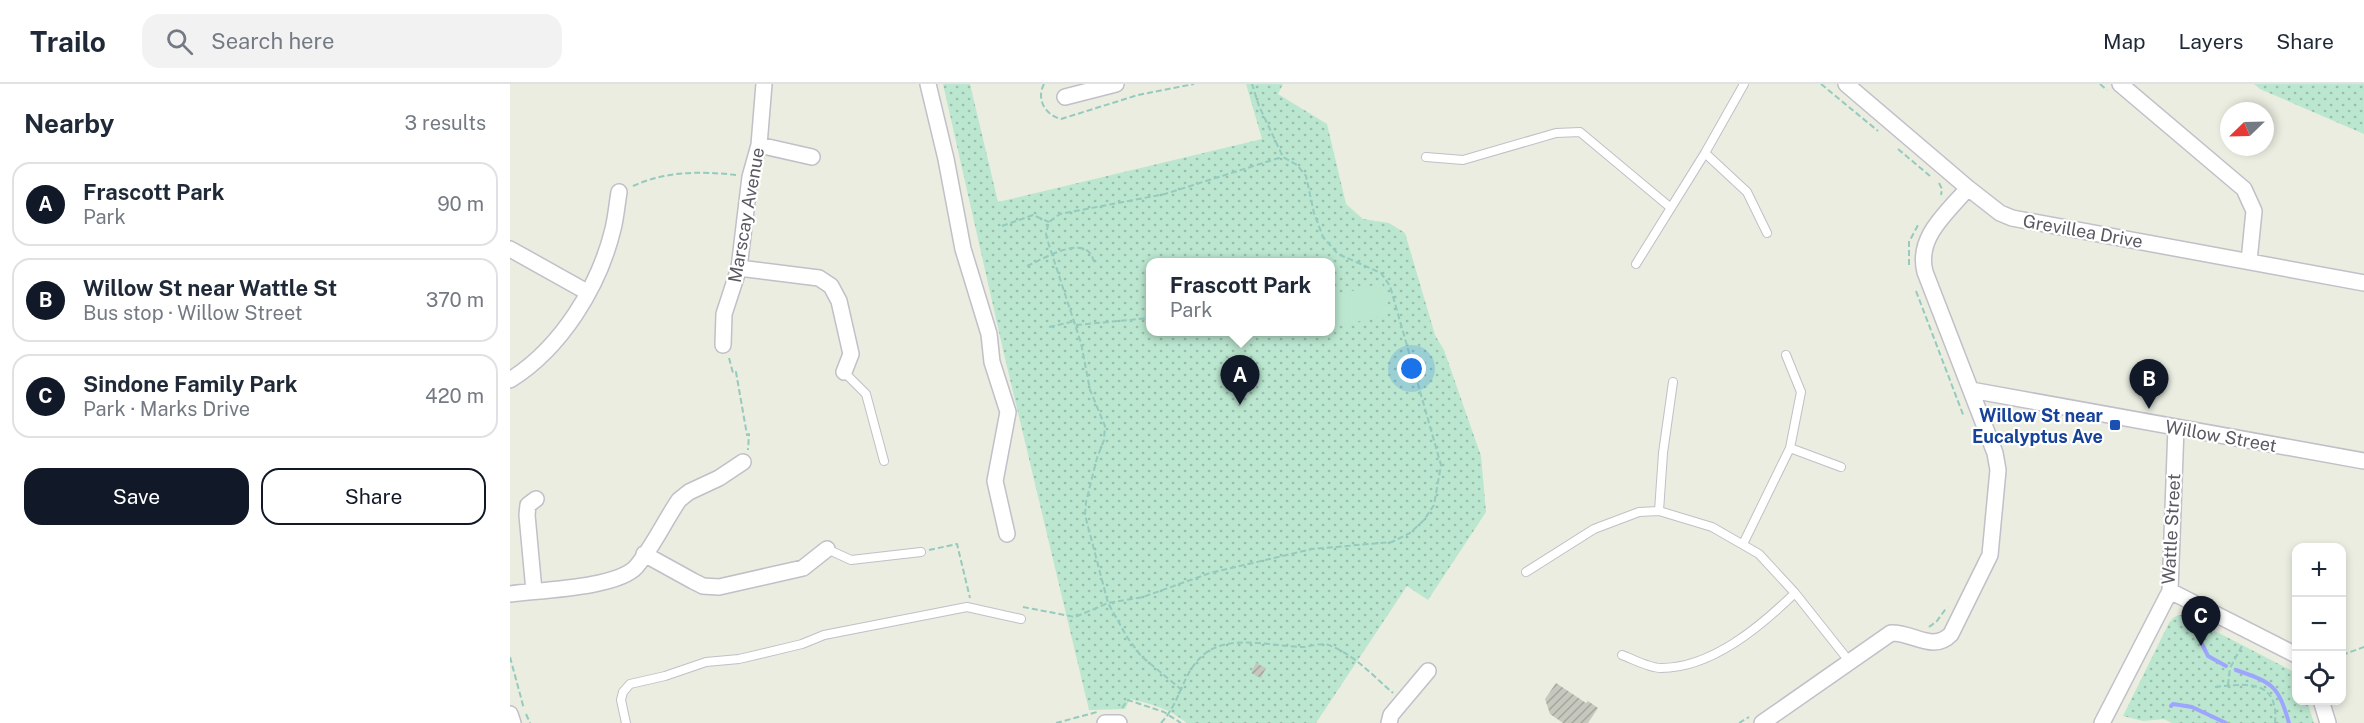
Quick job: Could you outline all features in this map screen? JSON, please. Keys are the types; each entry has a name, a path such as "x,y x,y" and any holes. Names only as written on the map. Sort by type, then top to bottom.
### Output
{"street":[{"name":"Marscay Avenue","path":"723,345 724,314 740,268 750,177 759,145 764,84"},
{"path":"928,84 946,159 963,249 989,334 992,362 1008,412 995,481 1007,534"},
{"path":"1065,97 1116,84"},
{"name":"Grevillea Drive","path":"1846,84 1968,188 2000,213 2012,218 2364,283"},
{"path":"2114,88 2244,189 2254,211 2249,261"},
{"path":"759,145 812,157"},
{"path":"1759,717 1783,717 1849,661 1891,633 1900,633 1935,643 1944,641 1951,634 1984,568 1992,540 1998,470 1995,453 1925,272 1922,254 1929,236 1968,188"},
{"path":"510,380 557,338 572,321 602,265 613,229 619,192"},
{"path":"510,249 587,292"},
{"path":"740,268 819,278 831,286 839,301 851,354 844,372"},
{"name":"Willow Street","path":"1971,390 2364,461"},
{"name":"Wattle Street","path":"2102,723 2170,591 2176,428"},
{"path":"510,594 614,580 632,570 645,554 679,500 743,462"},
{"path":"534,591 527,515 528,505 536,500"},
{"path":"645,554 704,586 719,587 803,568 827,549"},
{"path":"2170,591 2292,653"},
{"path":"1389,723 1392,715 1428,671"},
{"path":"2323,705 2328,723"},
{"path":"510,714 513,723"},
{"path":"1105,723 1119,723"}],"lane":[{"path":"1636,264 1705,153 1744,84"},
{"path":"1426,158 1463,160 1556,133 1580,132 1671,208"},
{"path":"1705,153 1747,192 1767,233"},
{"path":"1743,544 1790,448 1802,392 1786,355"},
{"path":"844,372 866,394 884,461"},
{"path":"1659,511 1673,382"},
{"path":"1790,448 1841,467"},
{"path":"1526,572 1594,530 1639,512 1659,511 1712,527 1759,554 1795,593 1849,661"},
{"path":"827,549 851,560 921,552"},
{"path":"1622,654 1660,668 1694,662 1735,643 1776,612 1795,593"},
{"path":"626,723 621,699 623,692 630,684 665,676 693,666 718,660 739,659 802,644 825,635 968,607 1021,619"}],"path":[{"path":"1022,607 1075,617 1108,603 1143,597 1210,573 1312,549 1392,542 1410,533 1424,520 1434,505 1441,465 1390,286 1381,273 1347,260 1329,247 1317,224 1306,176 1297,165 1283,157 1259,106 1252,84"},
{"path":"1821,84 1878,132"},
{"path":"2100,84 2114,88"},
{"path":"1895,146 1939,183 1942,189 1938,200"},
{"path":"1182,690 1141,656 1127,637 1108,603 1085,515 1097,458 1104,440 1104,426 1090,390 1075,323 1046,233 1049,222 1060,214 1075,209 1165,194 1283,157"},
{"path":"619,192 651,178 695,172 750,177"},
{"path":"1002,226 1033,215 1049,222"},
{"path":"1909,270 1909,242 1920,223"},
{"path":"1027,266 1071,246 1081,247 1091,255 1094,262"},
{"path":"1915,285 1918,300 1967,423"},
{"path":"1049,327 1146,318"},
{"path":"723,345 733,373 736,372 744,423 747,435 749,434 750,442 743,462"},
{"path":"921,552 957,544 971,599"},
{"path":"1924,627 1934,624 1948,606"},
{"path":"2228,686 2230,668 2249,631"},
{"path":"1161,723 1172,711 1193,665 1203,654 1218,647 1251,643 1296,646 1328,644 1354,658 1402,702"},
{"path":"2346,654 2364,648"},
{"path":"510,657 530,723"},
{"path":"2215,687 2249,684 2268,693 2276,708 2275,723"},
{"path":"1739,723 1759,717"}],"green space":[{"path":"943,84 970,84 998,202 1262,139 1246,84 1283,84 1278,94 1327,124 1346,204 1363,219 1389,223 1405,233 1435,335 1444,350 1481,456 1486,512 1428,600 1407,586 1316,723 1187,723 1160,708 1130,699 1125,709 1089,710 1004,354"},
{"path":"2254,84 2364,84 2364,134 2260,89"},
{"path":"1382,283 1390,313 1335,327 1335,296"},
{"path":"2184,615 2292,671 2292,705 2308,705 2314,723 2172,723 2164,719 2143,721 2123,716 2173,618"}],"building":[{"path":"1256,663 1266,668 1261,678 1251,673"},
{"path":"1556,683 1586,703 1588,701 1598,708 1588,723 1563,723 1550,714 1545,699"}],"waterway":[{"path":"2201,642 2208,656 2226,666"},
{"path":"2236,670 2258,678 2272,687 2281,701 2289,723"},
{"path":"2171,706 2173,704 2192,707 2226,723"}],"place":[{"name":"Frascott Park","path":"1240,405"},
{"name":"Willow St near Wattle St","path":"2149,409"},
{"name":"Willow St near Eucalyptus Ave","path":"2115,425"},
{"name":"Sindone Family Park","path":"2201,646"}]}
